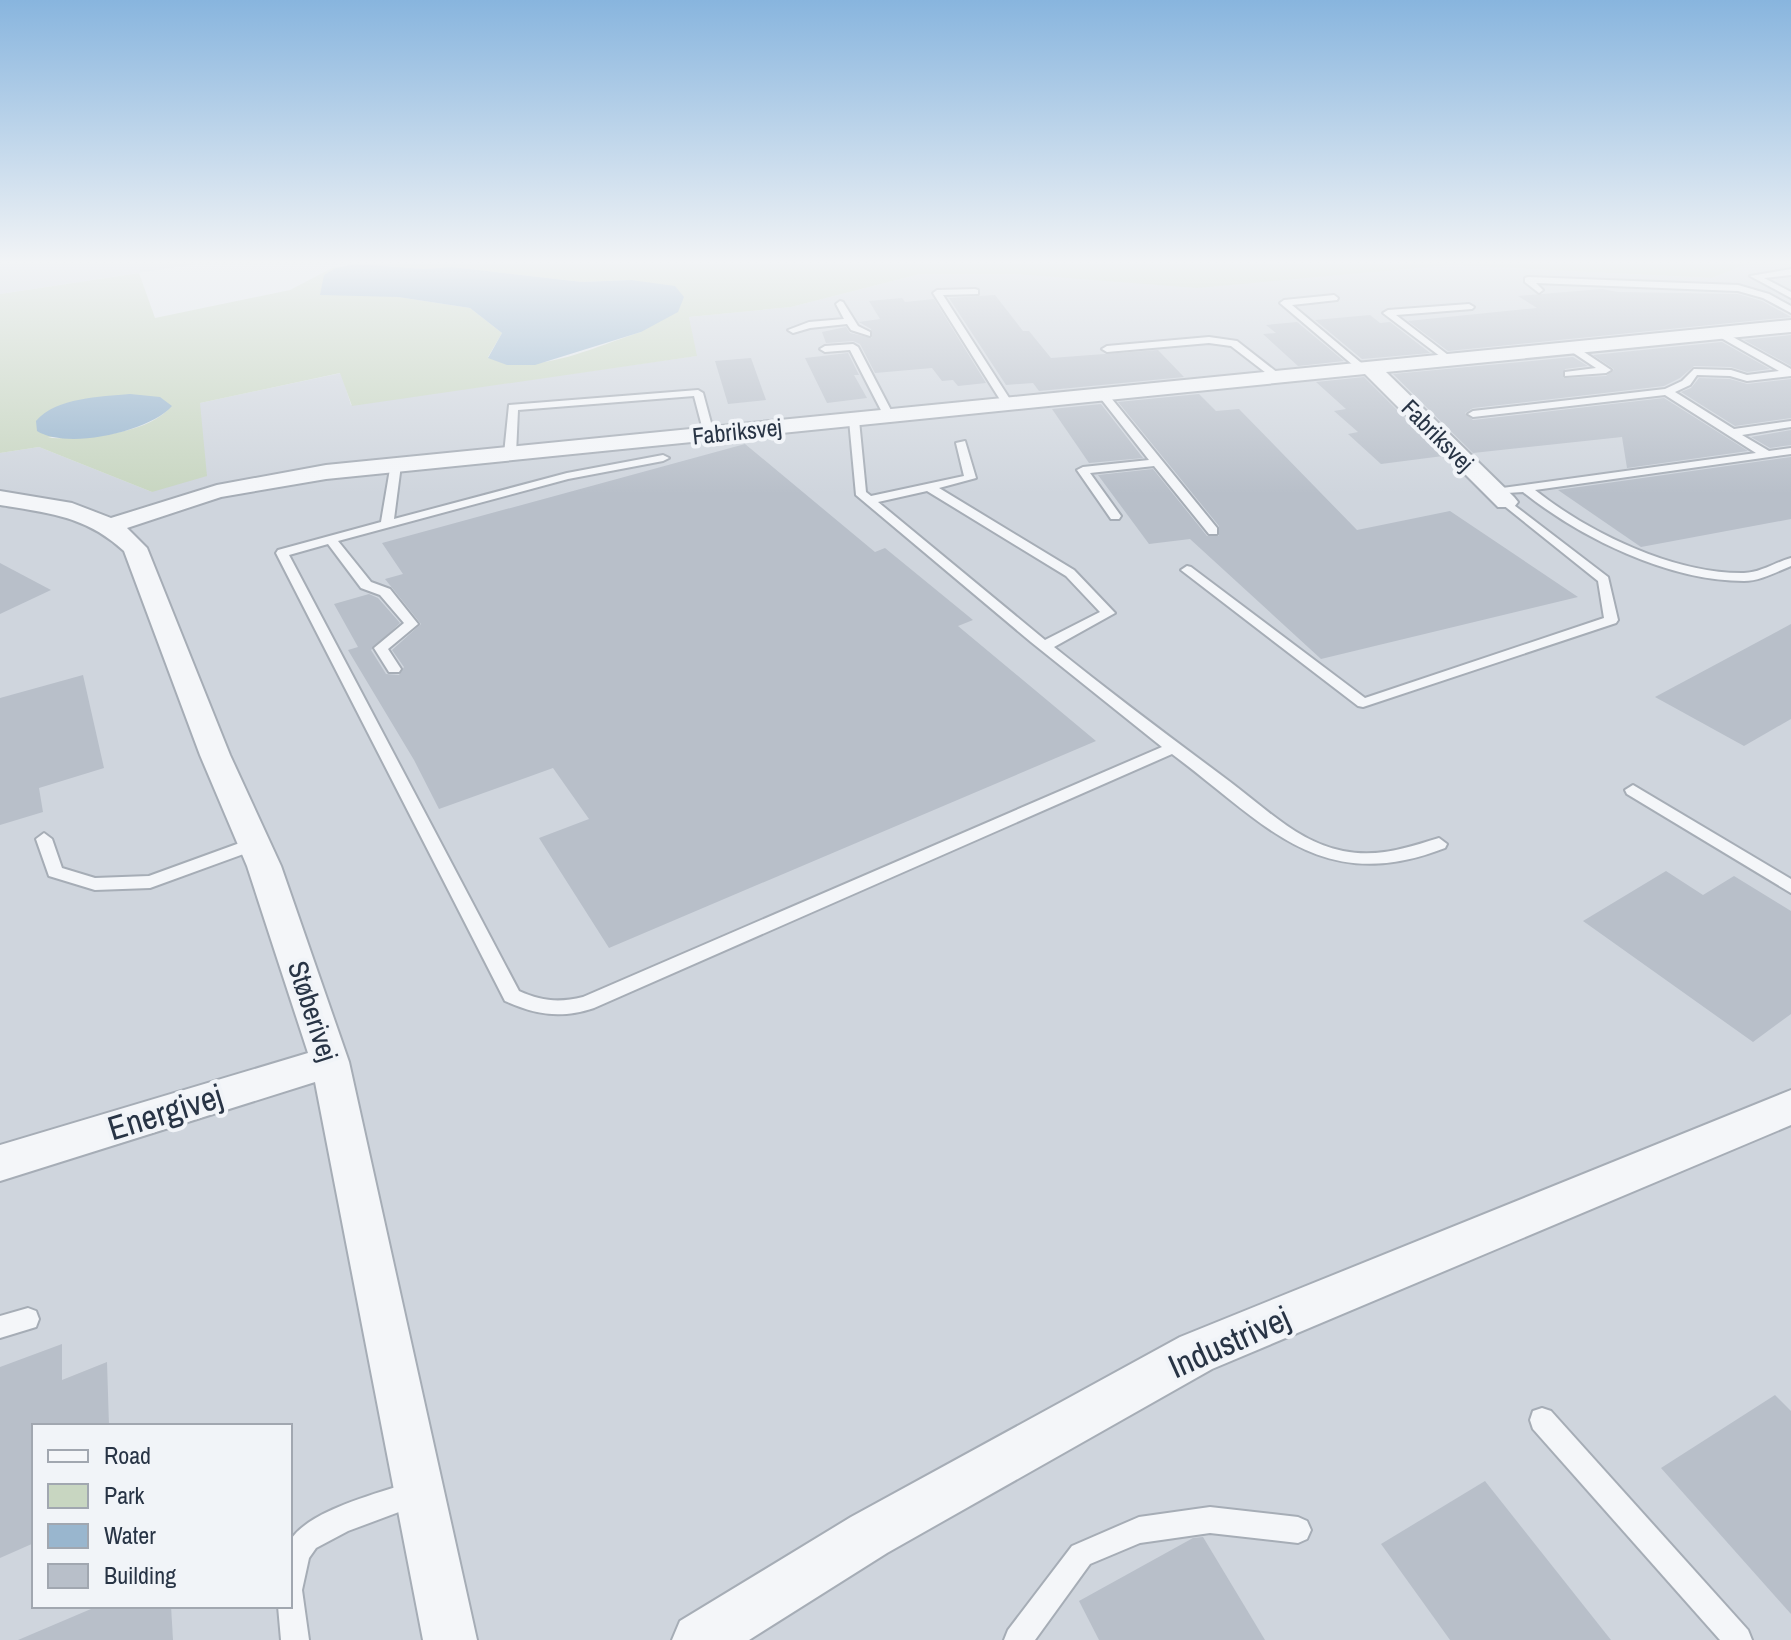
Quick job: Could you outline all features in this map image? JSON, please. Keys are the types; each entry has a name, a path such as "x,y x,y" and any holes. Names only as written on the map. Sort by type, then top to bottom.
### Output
{"street":[{"name":"Fabriksvej","path":"111,526 189,498 275,478 1645,341"},
{"name":"Fabriksvej","path":"1366,368 1500,497"},
{"name":"Støberivej","path":"0,498 72,510 111,526 135,548 215,755 254,844 289,935 330,1062 450,1640"},
{"name":"Energivej","path":"0,1163 330,1062"},
{"name":"Industrivej","path":"699,1640 869,1535 1196,1353 1791,1107"}],"lane":[{"path":"967,341 1008,404"},
{"path":"1107,349 1203,341"},
{"path":"1213,341 1234,343 1278,377"},
{"path":"1331,341 1366,368"},
{"path":"1424,341 1449,360"},
{"path":"1733,341 1791,372"},
{"path":"825,349 853,347 889,416"},
{"path":"1569,374 1606,370 1572,348"},
{"path":"1473,414 1667,392 1686,383 1694,372 1731,373 1747,378 1791,372"},
{"path":"1667,392 1766,454"},
{"path":"510,454 513,407 698,393 709,434"},
{"path":"1103,395 1213,531"},
{"path":"854,420 860,493 1172,748 1310,846 1345,857 1380,861 1410,856 1439,844"},
{"path":"1732,433 1791,424"},
{"path":"870,500 970,478 961,443"},
{"path":"1500,497 1526,488 1791,451"},
{"path":"663,458 567,476 282,553 512,996 557,1011 587,1003 1172,748"},
{"path":"1115,516 1083,470 1158,462"},
{"path":"387,525 395,465"},
{"path":"929,487 1070,573 1108,613 1047,645"},
{"path":"1526,488 1542,502 1573,520 1644,556 1673,565 1747,577 1791,562"},
{"path":"1187,570 1363,703 1611,620 1604,580 1500,497"},
{"path":"331,540 366,585 385,592 411,624 381,648 394,669"},
{"path":"1633,790 1791,887"},
{"path":"44,839 55,872 95,884 150,882 254,844"},
{"path":"0,1327 28,1319"},
{"path":"1542,1420 1738,1640"},
{"path":"292,1574 294,1561 307,1538 363,1512 419,1492"},
{"path":"1018,1640 1081,1555 1139,1530 1210,1520 1298,1530"},
{"path":"292,1608 295,1640"}],"shaded area":[{"path":"693,341 1791,341 1791,1640 0,1640 0,453 39,447 152,492 200,403 341,373 351,405 696,356"}],"green space":[{"path":"0,341 498,341 488,357 526,364 565,358 617,341 694,341 697,356 352,406 340,373 200,403 207,476 152,492 39,447 0,453","holes":["171,406 147,423 114,433 48,438"]}],"water":[{"path":"498,341 614,341 535,365 507,365 488,358"},
{"path":"130,394 160,397 172,406 145,424 107,435 68,439 37,431 36,421 55,407 80,400"}],"building":[{"path":"825,341 960,341 986,383 958,386 953,380 942,381 932,368 875,373 860,344 853,341 826,343"},
{"path":"977,341 1037,341 1051,358 1158,350 1184,377 1039,391 1033,383 1006,385"},
{"path":"1270,341 1319,341 1344,361 1298,366"},
{"path":"1340,341 1414,341 1430,353 1362,359"},
{"path":"1434,341 1554,341 1448,351"},
{"path":"1745,341 1791,341 1791,366"},
{"path":"1722,342 1770,369 1747,372 1731,367 1694,366 1664,386 1473,408 1465,413 1473,420 1664,398 1748,451 1627,468 1622,437 1473,453 1393,374 1573,357 1588,366 1565,369 1563,378 1606,376 1614,369 1593,355"},
{"path":"848,353 859,375 854,375 867,398 827,403 805,358"},
{"path":"751,358 766,400 728,404 715,361"},
{"path":"1364,377 1443,456 1381,464 1348,434 1358,432 1334,411 1346,409 1316,382"},
{"path":"1699,378 1730,379 1747,384 1791,379 1791,418 1735,426 1681,392 1691,388"},
{"path":"1199,394 1216,411 1239,409 1357,530 1450,511 1578,597 1321,659 1190,539 1149,544 1098,475 1153,469 1207,536 1219,536 1219,526 1118,402"},
{"path":"1101,404 1143,458 1089,463 1052,409"},
{"path":"1791,430 1791,445 1770,448 1751,437"},
{"path":"745,444 875,552 885,548 973,620 958,626 1096,741 609,948 539,838 589,819 553,768 439,809 414,760 348,650 358,647 334,604 369,594 378,598 400,623 371,650 386,674 399,675 404,667 392,650 421,624 385,579 403,574 382,543"},
{"path":"1791,457 1791,519 1641,547 1558,490"},
{"path":"0,563 51,590 0,614"},
{"path":"1791,624 1791,719 1744,746 1655,697"},
{"path":"83,675 104,768 39,788 43,812 0,825 0,698"},
{"path":"1666,871 1703,895 1734,876 1791,911 1791,1014 1753,1042 1583,921"},
{"path":"62,1344 62,1380 107,1362 109,1424 32,1424 32,1544 0,1558 0,1367"},
{"path":"1775,1395 1791,1411 1791,1614 1661,1468"},
{"path":"1485,1481 1611,1640 1450,1640 1381,1544"},
{"path":"1203,1537 1265,1640 1099,1640 1079,1601 1193,1538"},
{"path":"93,1608 171,1608 173,1640 18,1640"}]}
